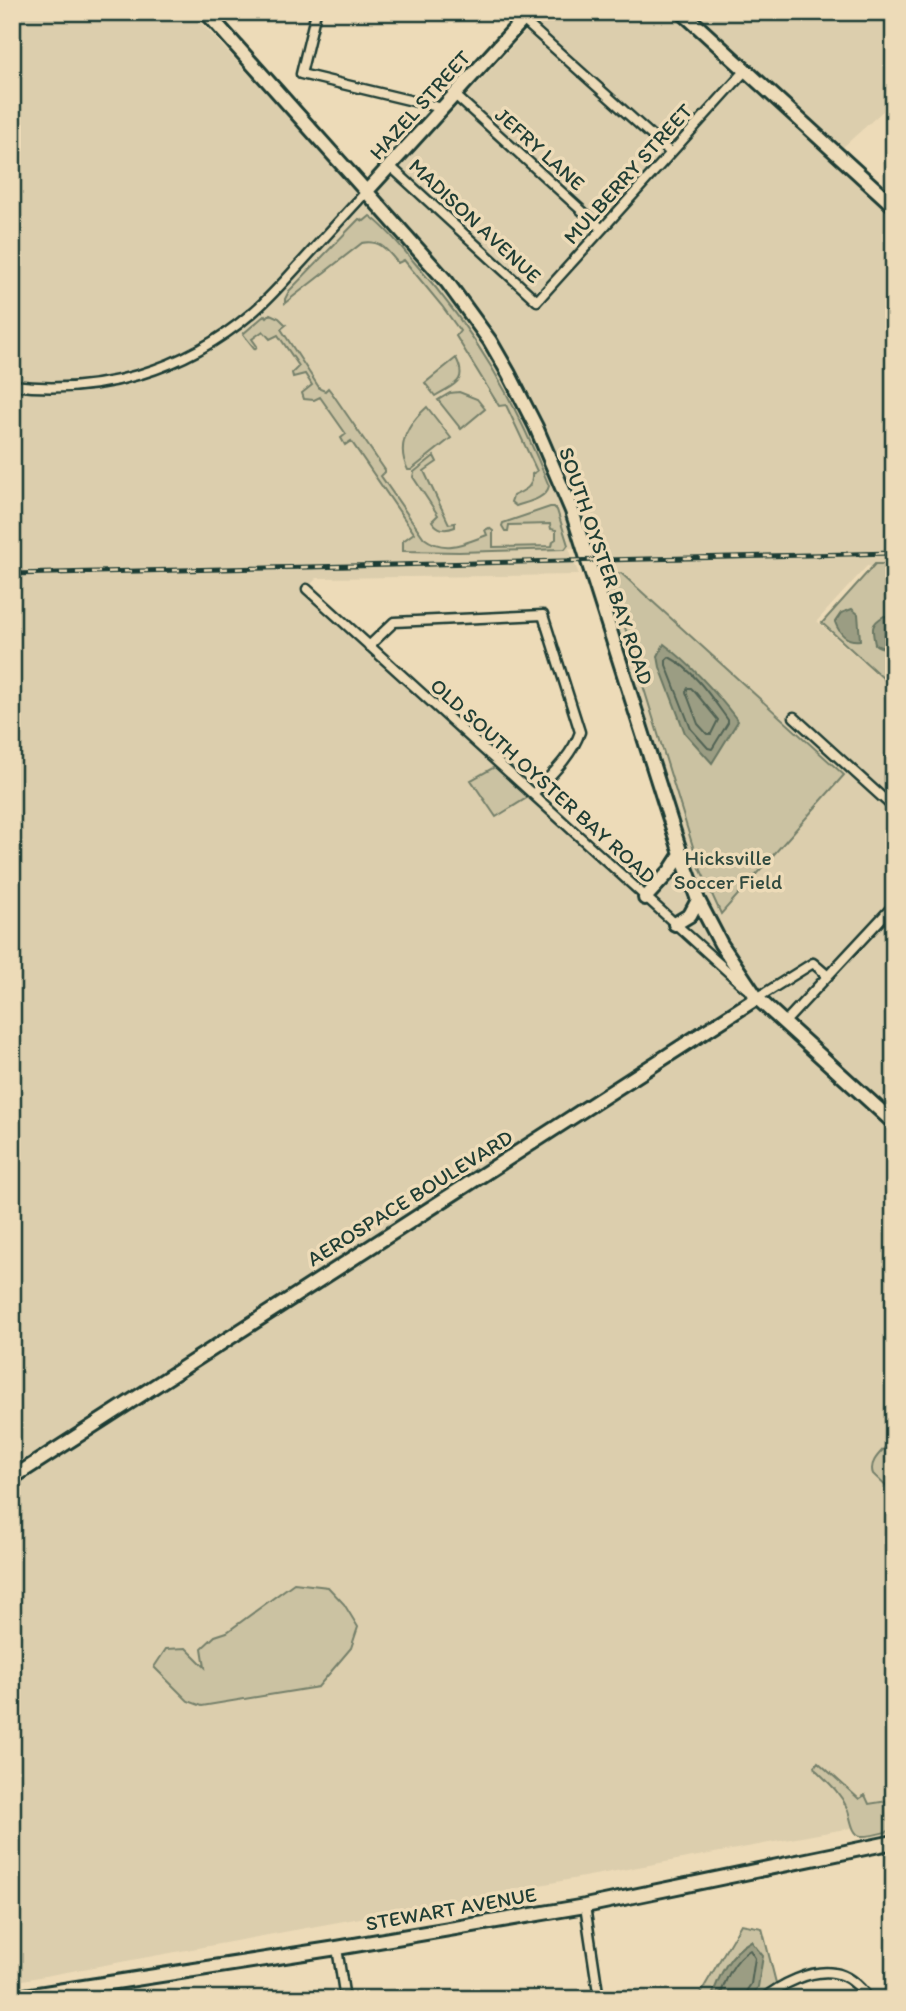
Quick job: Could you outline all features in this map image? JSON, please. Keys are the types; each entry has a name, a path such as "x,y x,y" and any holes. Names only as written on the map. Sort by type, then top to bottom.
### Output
{"main road":[{"name":"SOUTH OYSTER BAY ROAD","path":"206,12 422,252 490,341 536,427 577,526 681,854 698,900 720,944 757,998 894,1123"},
{"path":"682,12 894,206"},
{"name":"HAZEL STREET","path":"366,192 526,16"},
{"path":"645,898 670,871 681,854"},
{"path":"675,924 690,915 698,900"},
{"name":"AEROSPACE BOULEVARD","path":"12,1478 757,998"},
{"name":"STEWART AVENUE","path":"12,1998 337,1948 585,1906 894,1842"}],"street":[{"path":"316,12 301,74 442,108"},
{"path":"491,12 526,16 671,153"},
{"name":"MULBERRY STREET","path":"537,301 746,70"},
{"name":"JEFRY LANE","path":"455,94 603,229"},
{"name":"MADISON AVENUE","path":"390,166 537,301"},
{"path":"12,385 38,389 96,385 146,373 186,357 219,338 254,311 366,192"},
{"name":"OLD SOUTH OYSTER BAY ROAD","path":"307,589 757,998"},
{"path":"369,646 394,622 542,615 580,732 576,743 533,794"},
{"path":"794,717 894,808"},
{"path":"784,1023 894,905"},
{"name":"AEROSPACE BOULEVARD","path":"757,998 813,963 828,976"},
{"path":"585,1906 599,1999"},
{"path":"337,1948 345,1999"},
{"path":"763,1999 789,1982 823,1973 835,1973 849,1979 869,1999"}],"shaded area":[{"path":"12,12 191,12 368,203 544,12 894,12 894,101 843,147 894,196 894,1820 12,1982","holes":["569,548 599,548 605,571 601,572 686,845 643,892 309,586 317,578 579,575","867,566 873,567 822,624 883,680 817,621"]}],"green space":[{"path":"370,216 394,238 436,288 492,368 508,396 549,486 540,497 516,506 511,502 513,496 530,486 532,474 537,471 506,405 499,406 456,336 460,331 404,260 398,263 378,244 362,243 285,303 289,291 359,219 364,221"},
{"path":"270,314 286,325 281,329 320,389 325,391 328,388 385,470 381,476 424,538 432,543 455,546 487,535 485,530 489,528 493,531 493,547 552,546 556,539 556,530 551,529 550,524 509,525 508,531 502,526 503,523 554,507 568,545 565,549 403,551 403,541 414,533 351,441 345,445 341,438 346,434 320,397 314,400 304,399 302,393 312,385 305,374 293,377 292,373 299,366 278,335 270,339 263,331 252,339 257,346 255,349 243,334 265,315 267,317"},
{"path":"456,358 460,366 460,378 453,386 435,396 425,383"},
{"path":"459,392 477,399 485,409 461,429 438,400 450,393"},
{"path":"427,407 451,438 408,470 404,461 403,444 414,420"},
{"path":"434,456 437,462 424,471 449,524 455,523 455,527 448,529 434,524 432,521 438,515 413,477 414,472"},
{"path":"875,564 894,564 894,688 822,623"},
{"name":"Hicksville Soccer Field","path":"621,573 844,775 721,914 699,866 609,576"},
{"path":"500,764 533,794 496,817 471,780"},
{"path":"894,1441 894,1494 873,1474 872,1469 877,1456"},
{"path":"294,1583 328,1587 344,1604 358,1627 351,1648 318,1687 202,1706 188,1701 154,1667 166,1649 186,1648 205,1667 202,1648 215,1636 227,1632"},
{"path":"818,1762 859,1799 865,1795 869,1804 894,1800 894,1830 869,1836 858,1835 841,1797 816,1770"},
{"path":"741,1924 762,1928 776,1983 757,1999 697,1999"}],"water":[{"path":"852,609 858,614 860,640 851,640 844,636 835,622 841,613"},
{"path":"884,616 894,617 894,646 889,648 875,644 873,634 874,624"},
{"path":"664,644 685,661 738,721 712,763 685,733 660,667 658,656"},
{"path":"751,1941 763,1956 758,1987 750,1999 711,1999 721,1974 731,1959"}],"railway":[{"path":"12,574 894,553"}]}
